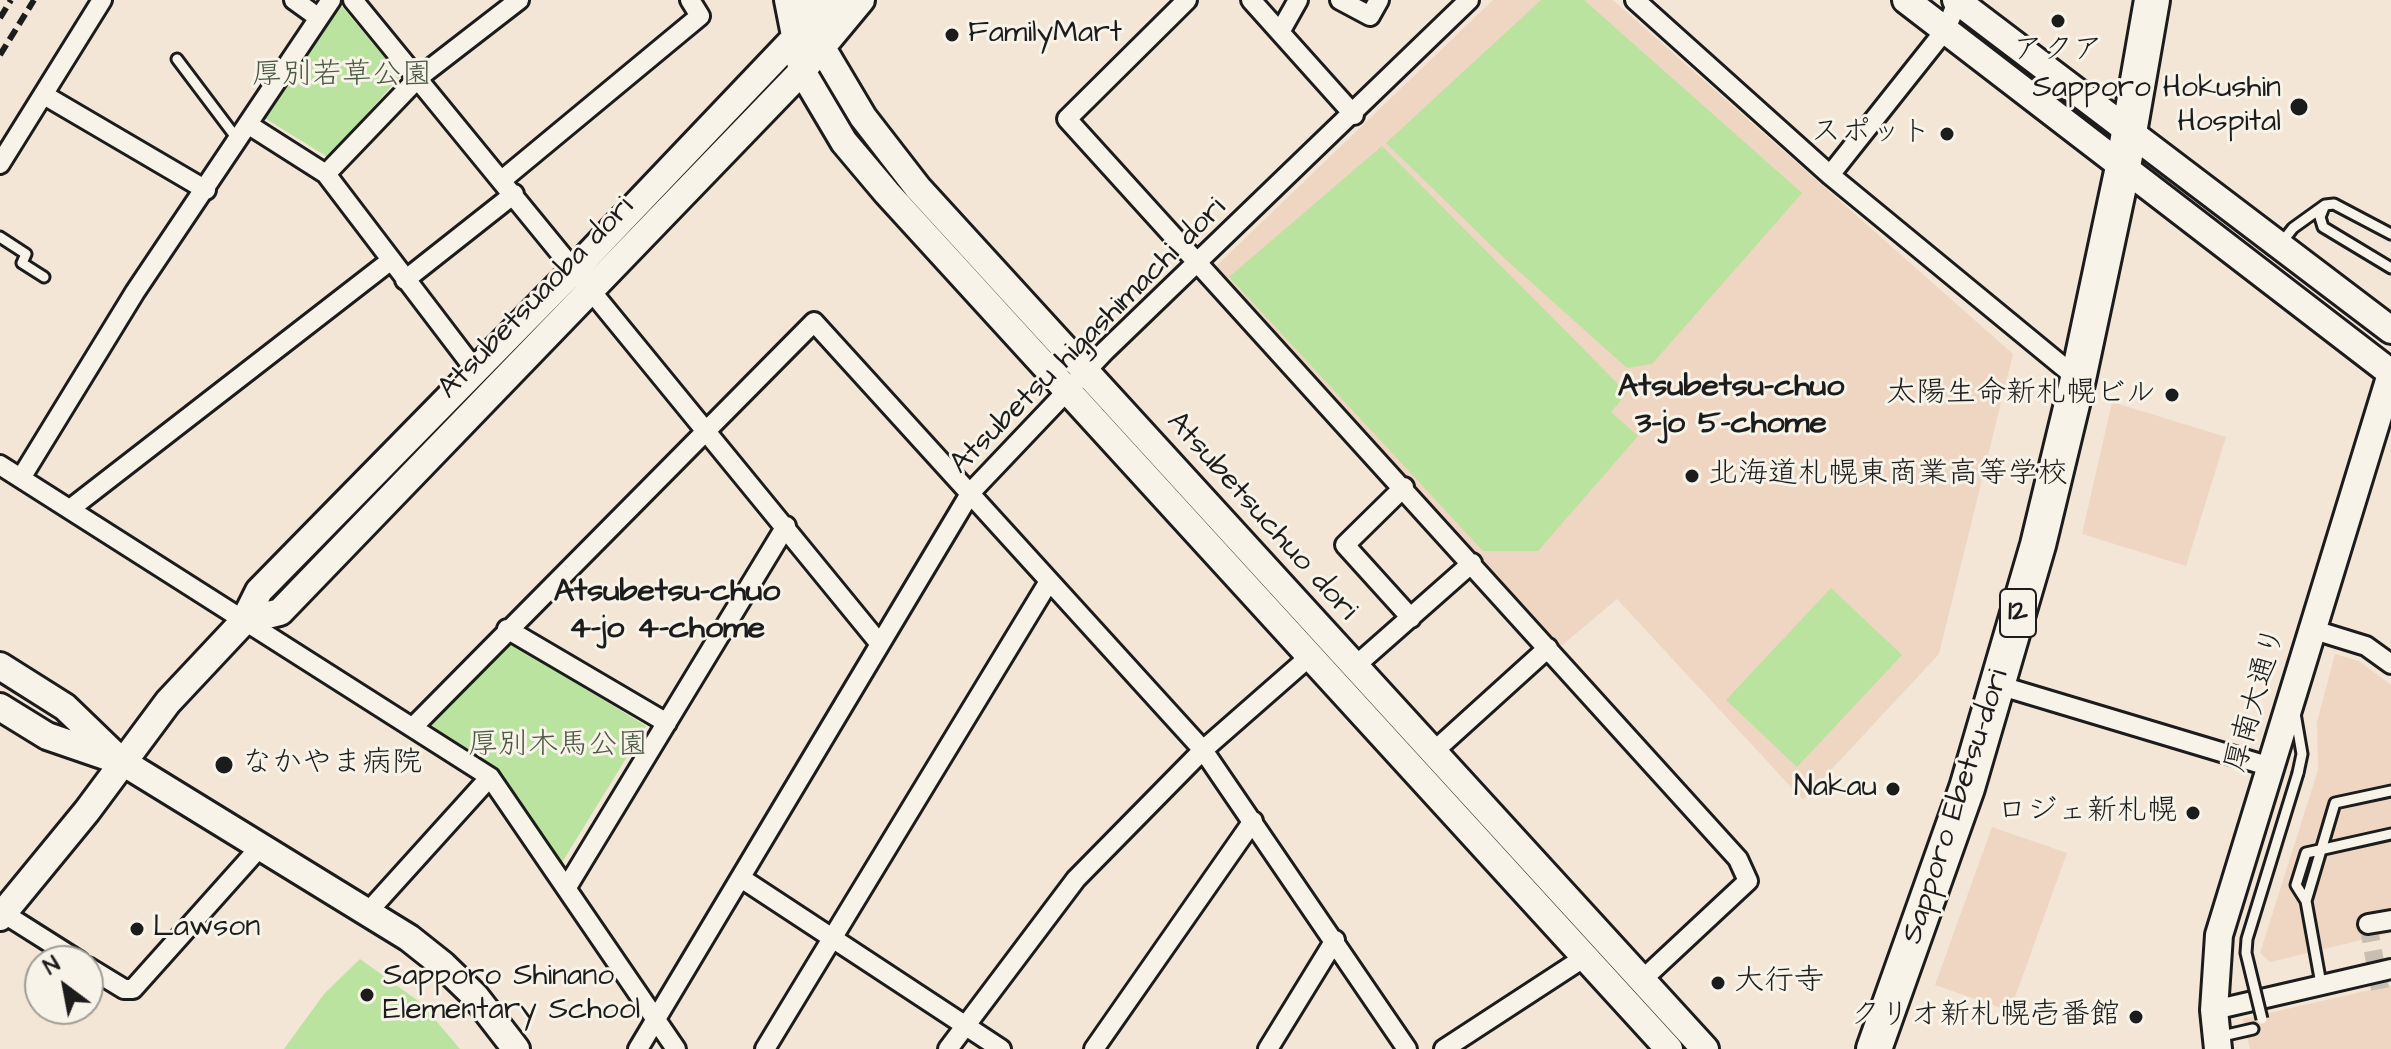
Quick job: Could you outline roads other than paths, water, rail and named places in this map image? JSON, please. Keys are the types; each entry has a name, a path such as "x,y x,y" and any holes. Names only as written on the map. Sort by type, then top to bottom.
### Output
{"highway":[{"name":"Sapporo Ebetsu-dori","path":"1874,1049 1936,882 2038,545 2078,379 2123,167 2152,0"}],"street":[{"path":"0,164 102,0"},
{"path":"294,0 319,18"},
{"path":"21,478 135,292 331,0"},
{"path":"353,0 584,278 880,644"},
{"path":"326,174 418,78 519,0"},
{"path":"405,280 700,16 690,0"},
{"name":"Atsubetsuchuo dori","path":"788,0 802,71 844,142 1308,658 1669,1049"},
{"name":"Atsubetsuaoba dori","path":"1,914 87,811 121,761 168,702 244,621 259,591 476,371 584,278 802,71 861,0"},
{"path":"1187,0 1067,119 1404,487 1738,859 1748,881 1643,979"},
{"path":"1251,0 1354,115"},
{"path":"1280,32 1298,0"},
{"path":"1340,0 1370,16 1379,0"},
{"name":"Atsubetsu higashimachi dori","path":"638,1049 971,492 1087,370 1354,115 1469,0"},
{"path":"1635,0 1830,175 2078,379"},
{"path":"1906,0 2391,374"},
{"path":"1830,175 1946,29 1957,1 2391,330"},
{"name":"Atsubetsuchuo dori","path":"820,6 822,48 863,117 918,188 1087,370 1353,668 1705,1049"},
{"name":"Atsubetsuaoba dori","path":"244,621 280,612 797,40 820,6"},
{"path":"44,95 206,190"},
{"path":"244,133 326,174 476,371"},
{"path":"70,509 390,261"},
{"path":"413,727 814,322 1203,750 1407,1049"},
{"name":"厚南大通り","path":"2216,1043 2214,1010 2219,935 2391,374"},
{"path":"0,465 490,777 676,1049"},
{"path":"1404,487 1345,545 1411,618"},
{"path":"567,887 786,526"},
{"path":"1353,668 1472,563"},
{"path":"765,1049 1048,583"},
{"path":"507,629 667,723"},
{"path":"2311,629 2366,646 2391,664"},
{"path":"1432,753 1548,648"},
{"path":"948,1049 1076,879 1203,750 1308,658"},
{"path":"0,666 65,707 121,761 367,913 443,965 475,996 516,1049"},
{"path":"1998,685 2271,767"},
{"path":"0,707 47,736 121,761"},
{"path":"367,913 490,777"},
{"path":"1094,1049 1253,821"},
{"path":"104,977 124,989 133,989 260,847"},
{"path":"741,878 1001,1049"},
{"path":"1,914 52,945"},
{"path":"2368,924 2391,920"},
{"path":"1268,1049 1335,940"},
{"path":"1444,1049 1585,957"},
{"path":"2214,1010 2391,969"}],"lane":[{"path":"177,59 244,133"},
{"path":"2279,245 2293,228 2325,205 2343,207 2391,234"},
{"path":"2325,205 2320,217 2323,227 2391,268"},
{"path":"0,237 26,254 22,263 44,277"},
{"path":"2262,1019 2246,953 2247,939 2302,754 2293,698"},
{"path":"2306,901 2324,849 2335,803 2391,791"},
{"path":"2321,984 2306,901 2296,885 2306,853 2391,834"},
{"path":"2216,1043 2253,1029"}],"tunnel":[{"path":"2368,924 2380,989"}],"railway":[{"path":"0,18 11,0"},
{"path":"0,55 34,0"}],"place":[{"name":"アクア","path":"2058,21"},
{"name":"FamilyMart","path":"952,35"},
{"name":"Sapporo Hokushin Hospital","path":"2299,107"},
{"name":"スポット","path":"1947,134"},
{"name":"太陽生命新札幌ビル","path":"2172,395"},
{"name":"北海道札幌東商業高等学校","path":"1692,476"},
{"name":"なかやま病院","path":"224,765"},
{"name":"Nakau","path":"1893,789"},
{"name":"ロジェ新札幌","path":"2193,813"},
{"name":"Lawson","path":"137,929"},
{"name":"大行寺","path":"1718,983"},
{"name":"Sapporo Shinano Elementary School","path":"367,995"},
{"name":"クリオ新札幌壱番館","path":"2136,1017"}],"district":[{"name":"Atsubetsu-chuo 3-jo 5-chome","path":"1731,406"},
{"name":"Atsubetsu-chuo 4-jo 4-chome","path":"667,612"}],"park label":[{"name":"厚別若草公園","path":"342,77"},
{"name":"厚別木馬公園","path":"558,747"}]}
